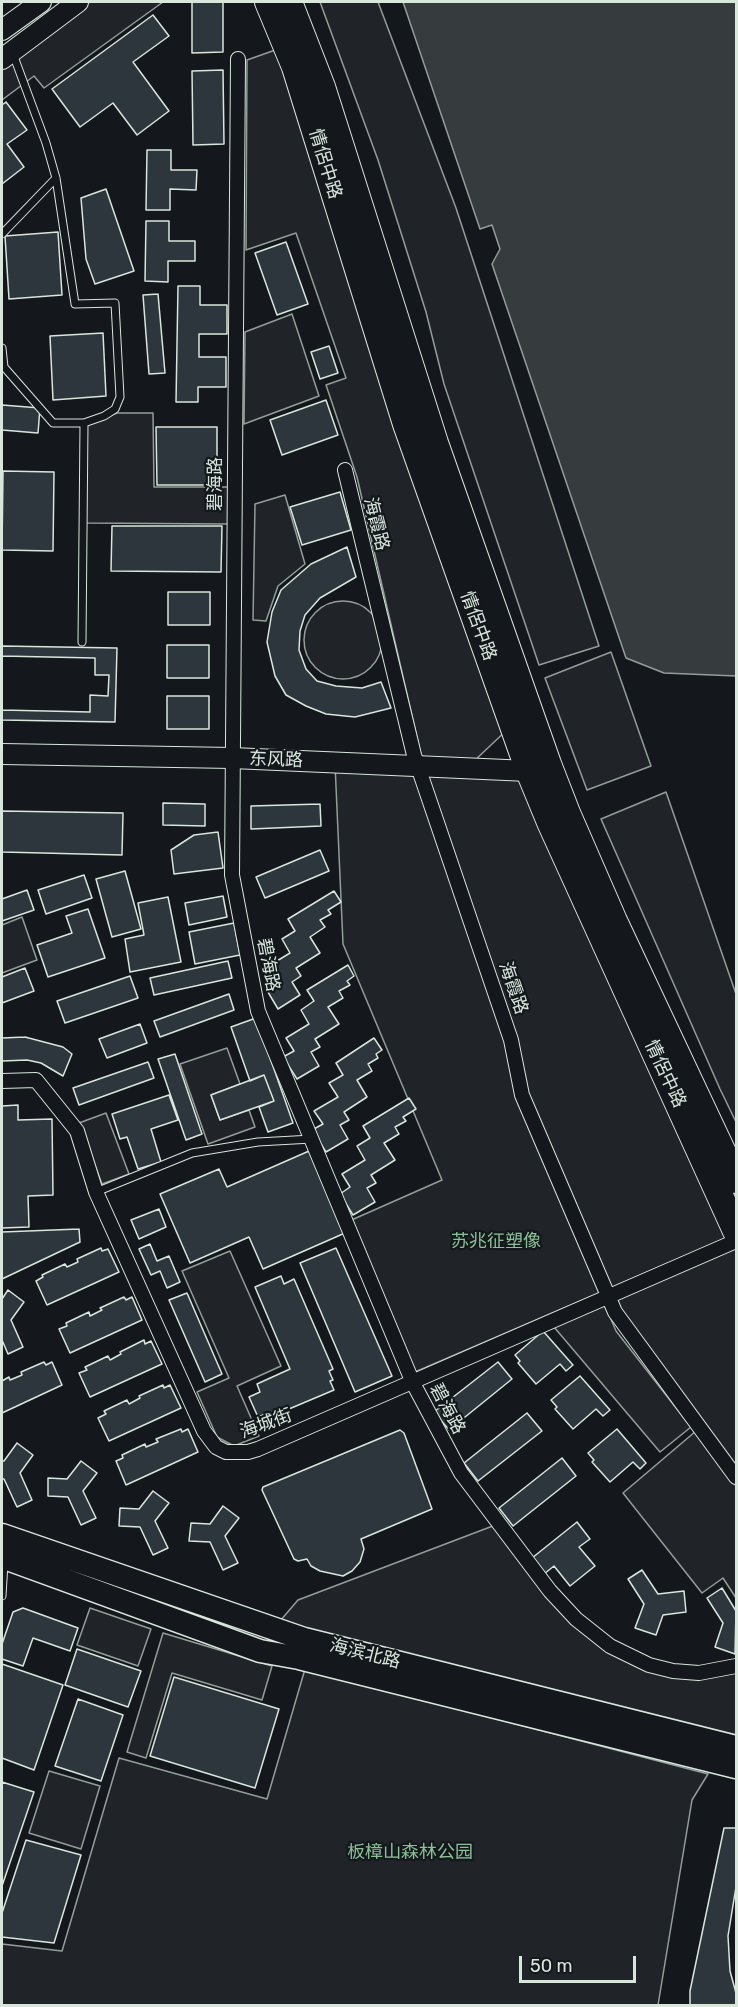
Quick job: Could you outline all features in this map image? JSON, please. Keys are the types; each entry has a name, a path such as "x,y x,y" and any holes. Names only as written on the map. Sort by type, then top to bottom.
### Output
{"highway":[{"name":"情侶中路","path":"268,2 295,67 406,424 539,767 567,813 614,921 736,1180"},
{"name":"情侶中路","path":"289,2 322,87 539,767 550,822 736,1231"}],"main road":[{"name":"海滨北路","path":"2,1535 304,1639 736,1747"},
{"name":"海滨北路","path":"3,1557 260,1651 299,1658 736,1767"}],"street":[{"path":"2,30 41,2"},
{"path":"7,55 78,2"},
{"name":"碧海路","path":"238,59 232,875 258,1011 413,1383 461,1473 549,1591 576,1619 610,1646 649,1665 673,1671 699,1673 736,1666"},
{"name":"海霞路","path":"345,470 417,766 512,1040 522,1095 608,1298 622,1325 736,1477"},
{"name":"东风路","path":"2,754 232,758 417,766 539,767"},
{"name":"海城街","path":"2,1081 36,1080 77,1131 96,1192 204,1431 216,1447 226,1452 248,1452 413,1383 736,1241"}],"lane":[{"path":"2,348 4,367 53,423 84,423 104,416 115,409 120,397 115,303 75,304 56,178 46,143 7,55"},
{"path":"2,234 56,178"},
{"path":"82,642 84,423"},
{"path":"96,1192 192,1153 258,1142 312,1139"},
{"path":"2,1596 3,1557"}],"green space":[{"path":"90,2 163,2 44,88 34,76 2,100 2,67"},
{"path":"320,2 378,2 456,208 599,646 539,665 444,384 426,312 378,160"},
{"path":"281,48 509,728 473,762 422,759 357,477 326,385 346,378 296,233 246,250 247,60"},
{"path":"292,314 319,396 244,424 245,332"},
{"path":"117,413 153,413 154,487 228,487 228,524 86,523 87,425"},
{"path":"285,495 305,564 278,586 266,621 253,620 255,504"},
{"path":"335,601 351,601 365,607 376,618 382,632 382,648 376,662 365,673 351,679 335,679 321,673 310,662 304,648 304,632 310,618 321,607"},
{"path":"611,652 651,766 587,790 545,678"},
{"name":"苏兆征塑像","path":"335,764 417,767 524,1095 419,767 528,771 736,1234 415,1372 347,1222 442,1180 343,944"},
{"path":"666,792 736,994 736,1122 601,819"},
{"path":"22,917 37,960 2,973 2,925"},
{"path":"227,1048 240,1084 211,1095 220,1120 249,1110 255,1127 208,1144 180,1064"},
{"path":"106,1113 129,1174 102,1184 79,1123"},
{"path":"736,1243 736,1475 609,1298"},
{"path":"230,1251 281,1366 237,1386 259,1436 234,1446 217,1437 197,1392 229,1378 182,1271"},
{"path":"605,1305 616,1331 691,1427 660,1452 554,1327"},
{"path":"696,1431 736,1486 736,1598 723,1578 702,1593 623,1493"},
{"path":"498,1524 548,1592 648,1666 736,1667 736,1746 274,1628 298,1600"},
{"path":"90,1608 151,1629 138,1666 77,1645"},
{"path":"163,1633 272,1666 262,1700 172,1673 146,1758 127,1752"},
{"name":"板樟山森林公园","path":"305,1669 708,1774 692,1800 658,2005 2,2006 2,1944 62,1951 119,1758 267,1799"},
{"path":"49,1771 100,1786 81,1849 29,1833"}],"shaded area":[{"path":"403,2 736,2 736,676 664,673 626,658 492,264 500,249 492,225 480,229"}],"building":[{"path":"192,2 223,2 223,52 192,53"},
{"path":"153,15 169,36 133,62 169,111 137,135 113,103 80,127 52,89"},
{"path":"223,70 224,144 193,145 192,71"},
{"path":"6,102 27,130 7,144 24,167 2,184 2,105"},
{"path":"147,150 171,150 171,170 197,170 196,190 170,189 170,210 146,210"},
{"path":"106,189 134,271 95,284 86,259 81,198"},
{"path":"146,221 169,221 169,241 195,241 195,261 168,261 168,282 145,281"},
{"path":"58,232 62,295 9,299 5,236"},
{"path":"286,242 308,304 277,315 255,253"},
{"path":"178,286 200,286 200,305 227,305 227,334 199,334 199,357 226,357 226,387 198,387 198,402 176,402"},
{"path":"158,294 165,373 149,374 143,295"},
{"path":"103,333 106,396 53,400 50,336"},
{"path":"329,346 338,373 320,379 311,352"},
{"path":"326,400 338,435 282,455 270,420"},
{"path":"2,405 40,408 38,433 2,430"},
{"path":"156,427 217,427 217,485 157,485"},
{"path":"3,471 54,472 53,551 2,550"},
{"path":"340,492 351,530 302,545 290,507"},
{"path":"112,526 222,526 221,572 111,571"},
{"path":"347,547 356,577 320,598 305,615 300,631 299,650 306,669 317,681 336,686 362,688 381,682 391,708 355,717 326,714 286,695 275,676 267,642 272,612 281,590 311,564"},
{"path":"168,592 210,592 210,625 168,625"},
{"path":"167,645 209,645 209,678 167,678"},
{"path":"2,646 117,648 115,722 2,720"},
{"path":"2,656 95,658 95,675 109,675 108,696 90,695 90,712 2,710"},
{"path":"167,696 209,696 209,729 167,729"},
{"path":"163,803 205,804 205,826 163,825"},
{"path":"320,804 321,826 251,829 251,806"},
{"path":"2,811 123,813 122,855 2,852"},
{"path":"218,832 223,868 174,874 171,850 194,835"},
{"path":"320,850 329,871 265,898 256,877"},
{"path":"125,871 141,929 112,937 96,879"},
{"path":"84,875 92,898 46,914 38,890"},
{"path":"27,890 34,910 2,921 2,899"},
{"path":"334,891 341,902 328,910 331,914 320,920 325,927 310,937 320,953 296,968 301,976 292,982 300,995 278,1009 265,987 275,980 267,967 290,953 282,939 295,931 288,919"},
{"path":"223,896 227,917 189,925 185,903"},
{"path":"168,897 181,962 130,972 125,939 144,935 138,903"},
{"path":"88,909 105,958 48,977 37,945 72,933 66,916"},
{"path":"234,923 240,955 195,964 189,932"},
{"path":"228,961 232,978 154,995 150,978"},
{"path":"348,965 354,976 347,981 350,985 339,991 343,998 328,1007 339,1024 315,1039 320,1047 311,1052 319,1066 297,1079 283,1057 294,1051 286,1038 309,1024 301,1010 314,1001 307,990"},
{"path":"25,968 34,991 2,1003 2,977"},
{"path":"130,976 138,998 65,1023 57,1001"},
{"path":"229,994 234,1010 160,1037 154,1021"},
{"path":"256,1018 293,1123 268,1132 259,1107 274,1101 264,1075 250,1081 231,1027"},
{"path":"140,1024 147,1043 107,1058 99,1039"},
{"path":"25,1037 63,1047 72,1054 63,1076 41,1063 27,1060 2,1061 2,1038"},
{"path":"374,1038 382,1050 376,1054 378,1058 368,1064 372,1071 357,1080 367,1097 344,1112 349,1120 340,1125 348,1139 326,1152 312,1130 323,1124 314,1111 338,1097 329,1083 343,1075 336,1063"},
{"path":"175,1054 202,1134 186,1140 158,1059"},
{"path":"148,1062 154,1078 79,1105 73,1088"},
{"path":"264,1075 274,1101 220,1120 211,1095"},
{"path":"169,1095 178,1120 151,1129 161,1162 138,1169 127,1137 120,1139 112,1114"},
{"path":"409,1098 416,1109 403,1117 406,1121 395,1127 399,1134 384,1143 395,1160 371,1175 376,1183 367,1188 375,1202 353,1215 340,1194 350,1187 342,1174 365,1160 357,1146 370,1138 363,1126"},
{"path":"18,1105 18,1120 52,1119 53,1195 28,1196 29,1227 2,1228 2,1106"},
{"path":"309,1151 345,1233 263,1269 249,1237 190,1263 160,1194 219,1169 227,1187"},
{"path":"159,1209 166,1227 139,1239 131,1220"},
{"path":"79,1229 80,1242 2,1279 2,1232"},
{"path":"150,1244 157,1261 169,1256 180,1282 167,1288 160,1271 151,1275 139,1249"},
{"path":"101,1248 102,1251 108,1249 119,1272 47,1305 36,1281 43,1277 42,1275 65,1264 67,1267 78,1262 77,1259"},
{"path":"336,1248 392,1376 355,1392 300,1263"},
{"path":"281,1276 284,1284 294,1279 333,1369 329,1371 334,1390 270,1417 268,1413 258,1417 249,1397 260,1392 257,1384 290,1369 255,1287"},
{"path":"8,1290 24,1302 11,1320 23,1347 8,1354 2,1340 2,1299"},
{"path":"187,1293 222,1374 205,1382 169,1300"},
{"path":"124,1297 126,1300 132,1297 142,1320 70,1353 59,1329 67,1326 66,1323 89,1312 90,1316 102,1310 100,1308"},
{"path":"543,1331 573,1365 566,1371 560,1364 536,1384 518,1363 520,1361 515,1355"},
{"path":"144,1340 145,1344 151,1341 162,1364 90,1397 79,1373 87,1370 85,1367 108,1356 110,1360 121,1354 120,1352"},
{"path":"44,1362 46,1365 52,1362 62,1385 2,1413 2,1381 9,1377 10,1380 22,1375 21,1372"},
{"path":"498,1362 512,1379 449,1430 434,1412"},
{"path":"580,1376 610,1410 603,1416 596,1409 573,1429 555,1409 557,1407 551,1400"},
{"path":"163,1385 164,1388 170,1385 181,1408 109,1441 98,1418 106,1414 104,1411 127,1400 129,1404 140,1398 139,1396"},
{"path":"527,1413 542,1431 478,1481 464,1463"},
{"path":"181,1429 182,1432 188,1429 198,1452 126,1485 116,1461 123,1458 122,1455 145,1444 146,1447 158,1442 156,1439"},
{"path":"617,1429 646,1463 640,1469 633,1462 610,1482 592,1462 594,1460 588,1453"},
{"path":"400,1430 404,1433 432,1509 361,1539 364,1549 360,1562 352,1571 343,1576 320,1571 311,1566 307,1559 298,1561 294,1559 262,1490 263,1487"},
{"path":"17,1443 33,1455 20,1473 32,1500 17,1507 2,1479 2,1461"},
{"path":"562,1458 576,1476 513,1526 499,1508"},
{"path":"81,1461 97,1473 83,1491 96,1518 81,1525 68,1497 48,1496 48,1478 67,1479"},
{"path":"153,1491 169,1503 155,1521 168,1548 153,1555 140,1527 119,1526 120,1508 139,1509"},
{"path":"223,1506 239,1518 225,1536 238,1563 223,1570 210,1542 189,1541 191,1523 210,1524"},
{"path":"577,1522 590,1539 579,1547 595,1566 570,1586 554,1566 544,1574 532,1558"},
{"path":"642,1570 658,1594 684,1591 686,1612 663,1615 656,1635 635,1628 644,1604 628,1579"},
{"path":"722,1588 736,1611 735,1654 715,1647 723,1623 707,1598"},
{"path":"23,1608 78,1628 70,1651 33,1638 23,1666 2,1659 2,1644 13,1612"},
{"path":"77,1649 141,1671 128,1707 65,1685"},
{"path":"2,1664 63,1685 34,1770 2,1758"},
{"path":"174,1677 279,1709 255,1788 150,1756"},
{"path":"78,1699 123,1715 101,1781 55,1766"},
{"path":"2,1782 34,1792 2,1886"},
{"path":"724,1828 736,1828 736,2006 690,2006 690,1991"},
{"path":"26,1840 81,1855 54,1943 2,1937 2,1913"},
{"path":"736,1887 736,1993 730,1971 728,1936"}]}
